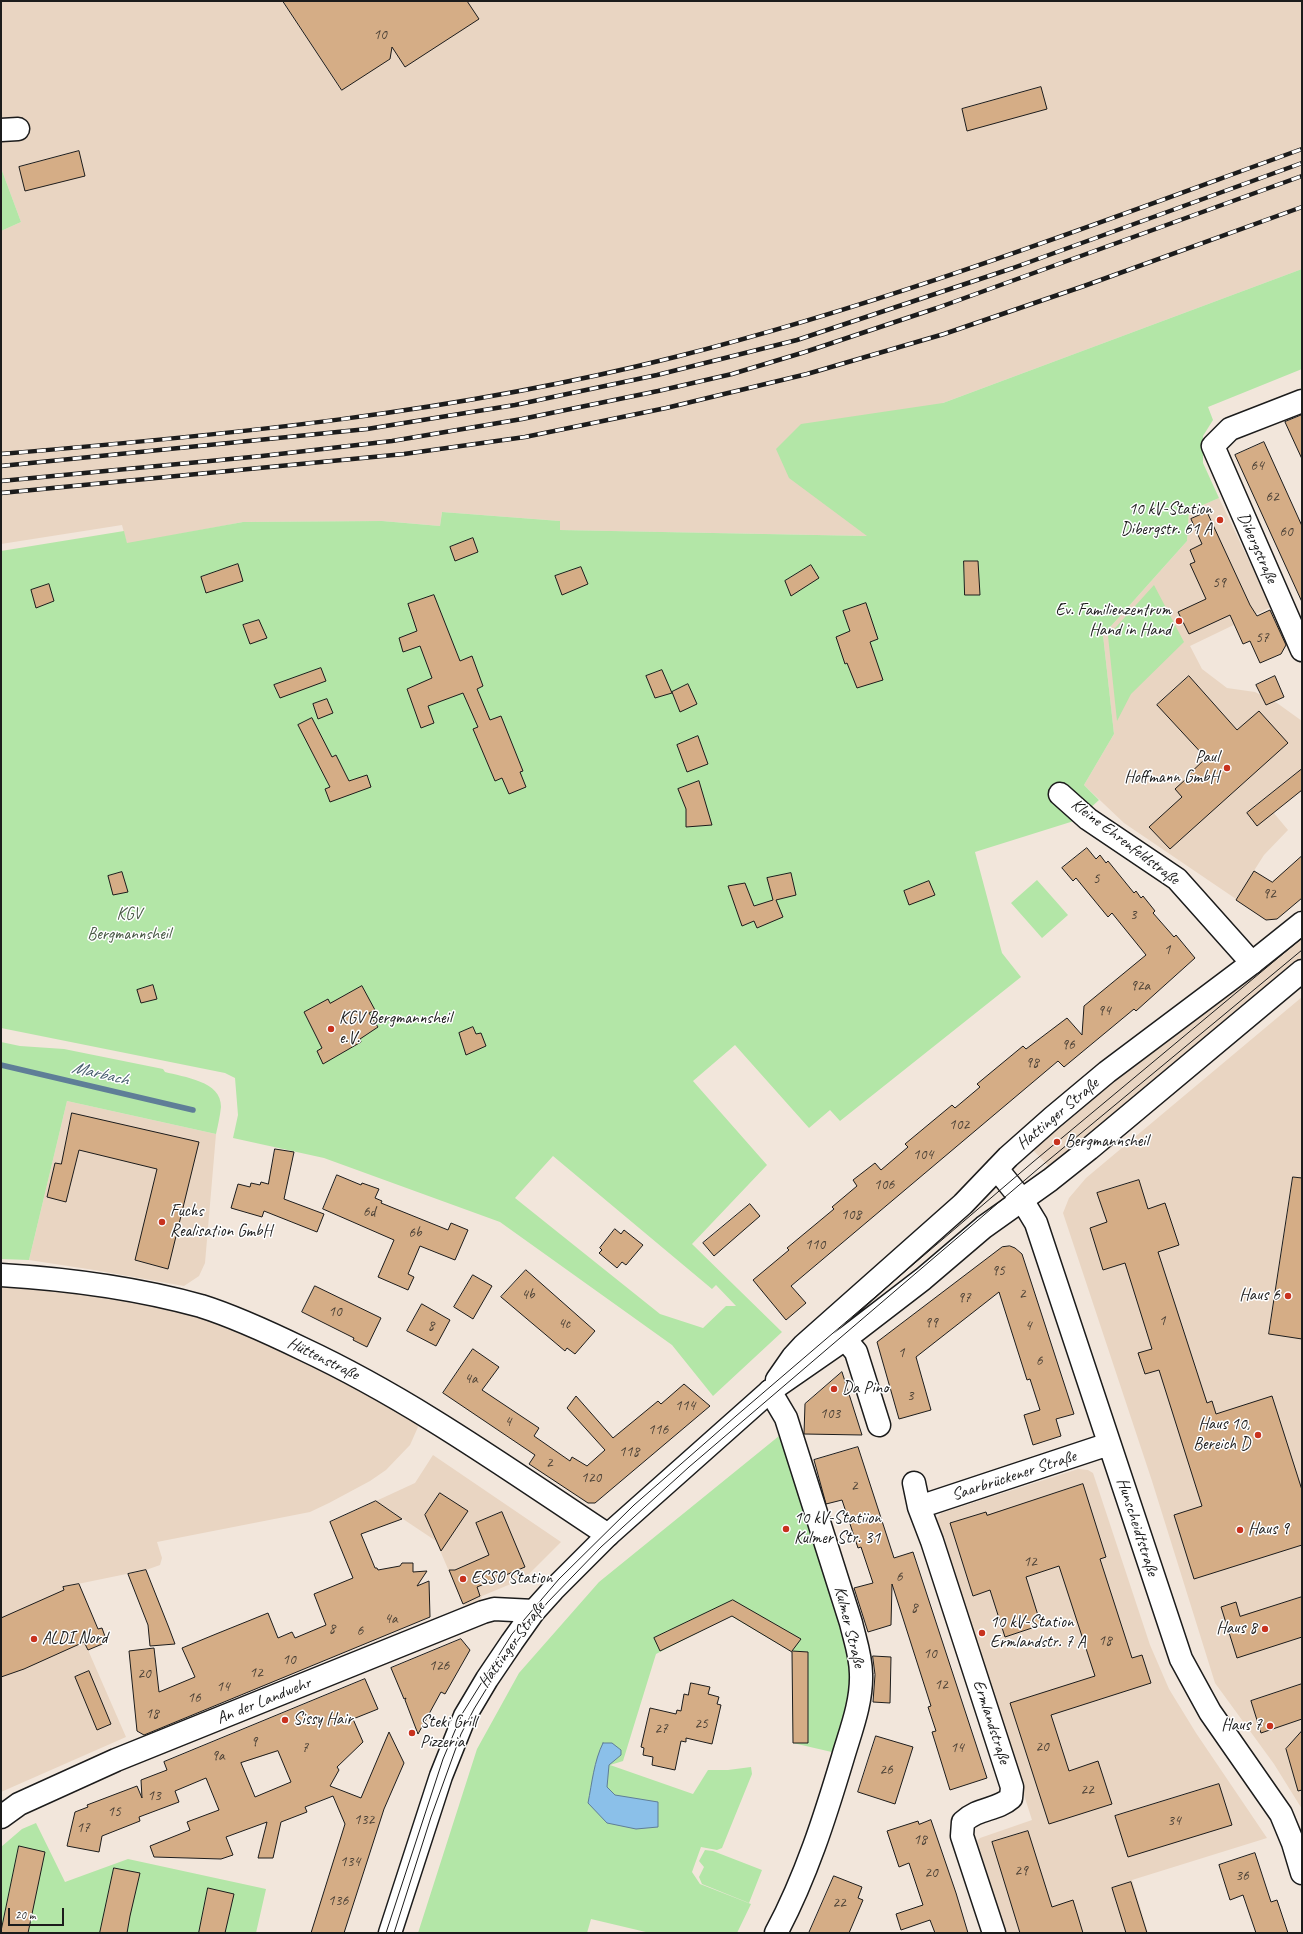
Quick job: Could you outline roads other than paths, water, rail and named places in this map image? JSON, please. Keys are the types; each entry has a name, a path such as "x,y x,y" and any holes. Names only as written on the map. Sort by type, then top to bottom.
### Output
{"street":[{"name":"Dibergstraße","path":"1302,401 1230,429 1214,446 1302,650"},
{"name":"Kleine Ehrenfeldstraße","path":"1060,794 1088,819 1177,880 1252,963"},
{"name":"Hattinger Straße","path":"770,1391 793,1357 830,1322 963,1204 1031,1136 1107,1072 1252,963 1302,923"},
{"name":"Hattinger Straße","path":"390,1933 441,1776 465,1716 487,1679 534,1611 608,1535 770,1391 845,1339 923,1279 984,1226 1022,1200 1089,1149 1302,971"},
{"name":"Hunscheidtstraße","path":"997,1169 1022,1200 1036,1223 1181,1659 1210,1712 1281,1814 1293,1843 1302,1873"},
{"name":"Hüttenstraße","path":"1,1275 54,1279 128,1290 200,1306 241,1320 340,1367 403,1400 608,1535"},
{"path":"830,1322 856,1352 879,1425"},
{"name":"Kulmer Straße","path":"770,1391 786,1418 851,1623 860,1656 861,1674 858,1708 837,1776 806,1867 788,1910 776,1933"},
{"name":"Saarbrückener Straße","path":"919,1507 1109,1444"},
{"name":"Ermlandstraße","path":"914,1483 919,1507 932,1541 1012,1787 1012,1798 1005,1804 972,1814 963,1822 962,1836 994,1933"},
{"name":"An der Landwehr","path":"1,1817 19,1804 116,1760 483,1612 494,1609 534,1611"}],"water":[{"path":"603,1743 612,1743 621,1750 621,1755 609,1765 607,1787 615,1795 658,1802 658,1827 636,1829 607,1823 588,1803 595,1765"}],"waterway":[{"name":"Marbach","path":"1,1065 193,1110"}],"tram line":[{"path":"386,1933 443,1759 462,1714 512,1634 559,1579 634,1505 736,1416 1033,1162 1302,938"},
{"path":"394,1933 431,1817 461,1734 474,1709 509,1652 547,1603 601,1547 689,1467 1039,1168 1302,950"}],"railway":[{"path":"1,454 255,430 424,407 508,393 675,357 755,336 913,287 1069,234 1302,149"},
{"path":"1,466 367,429 515,405 657,375 797,340 1013,268 1302,163"},
{"path":"1,481 262,456 392,441 522,419 732,374 805,352 937,308 1302,176"},
{"path":"1,493 404,454 525,437 666,408 807,374 944,334 1084,286 1302,207"}],"place":[{"name":"10 kV-Station Dibergstr. 61 A","path":"1220,520"},
{"name":"Ev. Familienzentrum Hand in Hand","path":"1179,621"},
{"name":"Paul Hoffmann GmbH","path":"1227,768"},
{"name":"KGV Bergmannsheil e.V.","path":"331,1029"},
{"name":"Bergmannsheil","path":"1057,1142"},
{"name":"Fuchs Realisation GmbH","path":"162,1222"},
{"name":"Haus 6","path":"1288,1296"},
{"name":"Da Pino","path":"834,1389"},
{"name":"Haus 10, Bereich D","path":"1258,1435"},
{"name":"10 kV-Statiion Kulmer Str. 31","path":"786,1529"},
{"name":"Haus 9","path":"1240,1530"},
{"name":"ESSO Station","path":"463,1579"},
{"name":"Haus 8","path":"1265,1629"},
{"name":"10 kV-Station Ermlandstr. 7 A","path":"982,1633"},
{"name":"ALDI Nord","path":"34,1639"},
{"name":"Sissy Hair","path":"285,1720"},
{"name":"Haus 7","path":"1270,1726"},
{"name":"Steki Grill Pizzeria","path":"412,1733"}],"park label":[{"name":"KGV Bergmannsheil","path":"129,925"}]}
